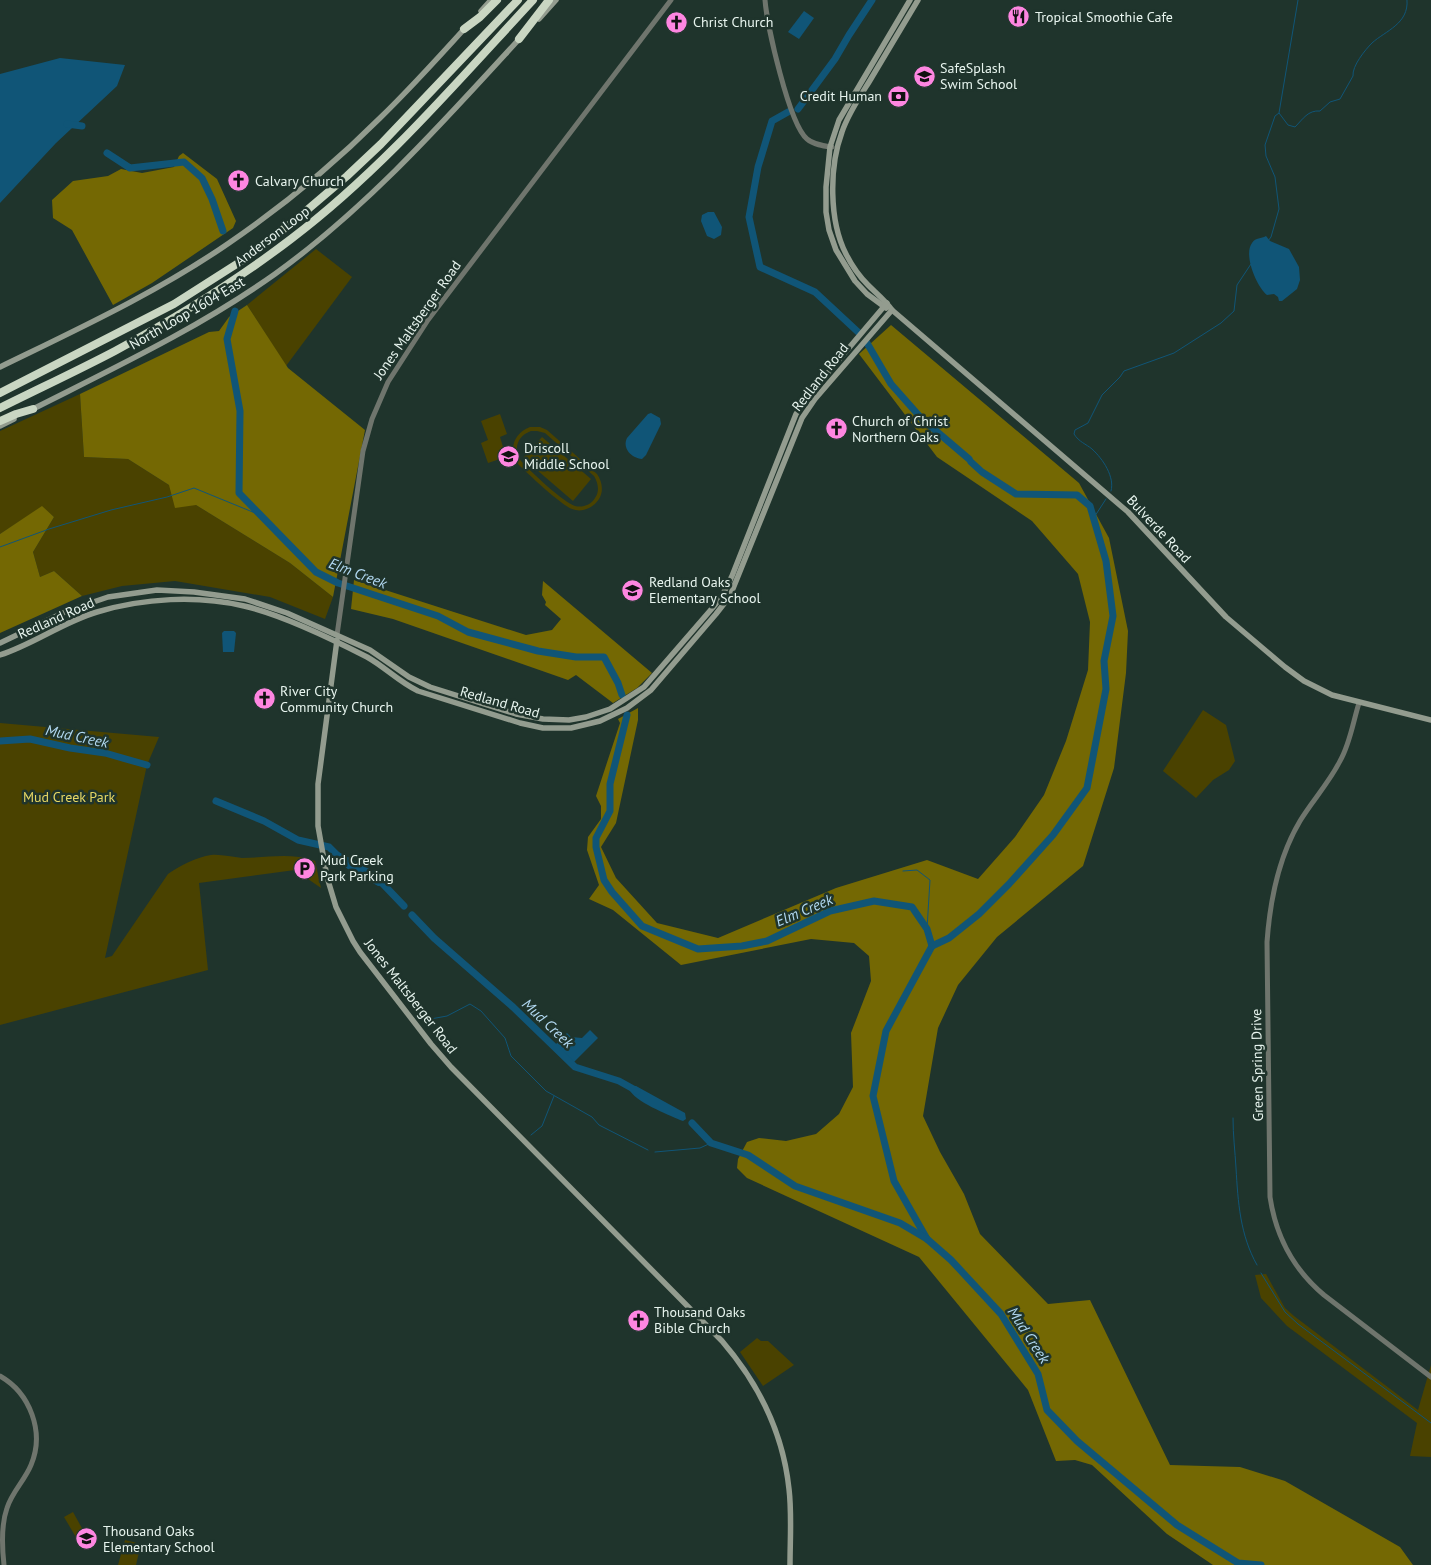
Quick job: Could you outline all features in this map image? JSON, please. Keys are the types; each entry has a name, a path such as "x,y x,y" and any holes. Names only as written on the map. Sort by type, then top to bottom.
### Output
{"highway":[{"path":"464,29 480,17 497,0"},
{"name":"Anderson Loop","path":"0,393 174,304 250,255 340,181 381,144 518,0"},
{"name":"Anderson Loop","path":"0,408 116,350 170,320 239,276 292,239 370,171 436,105 533,0"},
{"path":"519,40 549,0"},
{"path":"0,421 33,409"}],"main road":[{"path":"0,367 167,283 236,238 282,204 330,164 384,114 491,0"},
{"name":"North Loop 1604 East","path":"0,426 156,348 204,320 275,274 322,238 386,180 448,117 556,0"},
{"name":"Bulverde Road","path":"910,0 839,120 830,147 826,187 826,212 829,230 836,250 855,281 892,310 1128,512 1217,608 1269,654 1313,686 1332,695 1431,720"},
{"name":"Bulverde Road","path":"885,305 854,268 845,253 834,222 832,202 838,148 846,121 918,0"},
{"path":"886,39 892,43"},
{"name":"Redland Road","path":"0,643 54,616 91,602 119,595 157,590 194,592 245,599 287,613 338,635 379,656 421,683 516,714 533,718 569,720 600,714 618,706 646,685 719,600 732,576 796,414 809,394 885,305"},
{"name":"Redland Road","path":"0,655 20,647 64,624 114,607 158,601 211,601 245,606 271,614 336,642 376,662 406,686 520,723 543,728 571,728 600,721 627,708 651,690 730,596 802,418 815,399 892,310"},
{"name":"Jones Maltsberger Road","path":"338,635 318,784 318,826 323,861 336,906 352,941 370,967 451,1067 722,1341 749,1376 771,1416 786,1468 790,1505 790,1565"}],"street":[{"name":"Jones Maltsberger Road","path":"338,635 366,436 378,402 394,370 434,313 671,0"},
{"path":"765,0 771,38 797,126 808,141 838,148"},
{"name":"Green Spring Drive","path":"1359,703 1341,761 1293,834 1280,864 1273,890 1267,942 1270,1197 1281,1239 1294,1263 1306,1277 1324,1295 1431,1377"},
{"path":"0,1376 15,1387 25,1398 32,1412 36,1434 36,1449 32,1464 11,1499 6,1513 3,1528 4,1565"}],"green space":[{"path":"316,249 352,277 286,366 247,305"},
{"path":"80,394 84,457 128,459 196,505 290,563 333,597 325,619 270,597 175,581 122,586 82,596 54,571 40,577 33,552 54,517 42,507 0,534 0,431"},
{"path":"500,414 507,434 500,437 506,457 488,463 481,443 488,440 481,421"},
{"path":"530,427 540,427 547,430 597,474 602,489 601,496 597,502 583,510 572,509 552,495 518,464 513,453 513,447 517,437","holes":["537,431 545,433 594,476 598,490 597,495 591,502 581,507 570,504 547,486 521,461 517,452 518,443 526,433"]},
{"path":"542,437 591,479 573,501 523,458"},
{"path":"1203,710 1226,725 1235,761 1229,770 1213,780 1196,798 1163,771"},
{"name":"Mud Creek Park","path":"0,723 159,737 147,765 105,958 112,956 168,874 183,865 206,856 222,855 242,858 288,856 306,858 315,861 321,888 295,870 199,883 208,970 0,1025"},
{"path":"1266,1274 1285,1308 1418,1410 1431,1365 1431,1457 1410,1456 1417,1423 1287,1326 1261,1298 1255,1275"},
{"path":"757,1338 761,1341 768,1341 794,1365 763,1386 740,1352"},
{"path":"73,1512 88,1539 80,1544 64,1517"},
{"path":"125,1540 141,1544 136,1565 118,1565"}],"shaded area":[{"path":"183,153 217,179 236,221 233,228 152,283 113,305 72,230 53,218 52,200 73,181 108,176 121,169 142,173 174,167 179,156"},
{"path":"247,305 288,368 365,430 333,597 290,563 196,505 175,508 169,485 128,459 84,457 80,394 209,332 219,331 229,317"},
{"path":"891,325 1079,483 1109,538 1128,631 1126,673 1114,768 1083,866 997,937 958,985 938,1028 923,1116 940,1152 964,1194 980,1234 1048,1304 1090,1300 1170,1465 1240,1467 1285,1481 1400,1547 1413,1565 1213,1565 1167,1534 1092,1465 1075,1460 1056,1461 1028,1390 919,1257 747,1178 737,1168 738,1159 747,1142 759,1138 786,1141 816,1134 839,1114 853,1087 851,1033 871,981 869,956 854,943 811,939 681,965 613,910 589,899 599,885 587,850 588,837 601,819 601,806 596,796 620,723 618,719 638,708 638,720 616,823 601,847 616,878 657,923 718,938 836,888 927,860 978,879 1015,837 1044,795 1066,741 1088,670 1090,622 1078,574 1032,521 937,457 859,354"},
{"path":"42,506 54,517 33,552 40,577 54,571 82,596 0,633 0,534"},
{"path":"354,580 526,635 552,630 561,619 545,605 546,602 542,595 543,581 652,673 637,688 613,703 576,675 568,680 393,619 351,609"}],"water":[{"path":"804,11 814,18 799,39 788,32"},
{"path":"60,58 125,65 117,86 56,143 0,203 0,74"},
{"path":"714,212 722,227 721,235 714,239 707,236 701,221 702,215"},
{"path":"1266,236 1270,241 1289,249 1299,267 1300,280 1297,289 1282,301 1279,301 1278,297 1274,294 1267,295 1263,291 1255,278 1250,263 1249,255 1252,243"},
{"path":"651,413 660,418 661,424 646,455 642,459 634,457 628,452 627,438"},
{"path":"224,631 234,631 236,633 234,652 223,652 222,633"},
{"path":"335,850 380,875 384,883 382,886 378,886 349,870 333,857"},
{"path":"590,1030 598,1038 573,1063 555,1045 567,1033 571,1037 582,1038"},
{"path":"631,1086 636,1086 685,1113 686,1119 680,1120 644,1103 632,1094 629,1089"}],"waterway":[{"path":"798,109 835,59 872,0"},
{"path":"1279,113 1298,0"},
{"path":"1268,241 1271,237 1279,209 1275,177 1266,156 1265,145 1275,116 1279,113 1288,125 1295,127 1312,112 1320,111 1330,102 1340,99 1353,76 1360,58 1372,43 1400,21 1407,8 1407,0"},
{"path":"788,112 772,121 758,167 749,217 760,267 815,292 858,332"},
{"name":"Elm Creek","path":"67,124 82,126"},
{"name":"Elm Creek","path":"107,153 130,168 184,162 202,178 212,199 223,231"},
{"path":"1111,491 1110,474 1104,463 1092,449 1076,437 1074,434 1075,430 1088,423 1102,395 1124,371 1174,353 1221,323 1234,311 1237,285 1251,264"},
{"name":"Elm Creek","path":"235,311 227,339 240,411 239,493 316,572 338,583 438,616 468,632 538,651 576,657 604,657 618,683 622,695"},
{"path":"867,343 891,384 922,419 969,459"},
{"path":"932,946 949,938 979,914 1009,884 1053,835 1087,788 1106,689 1104,661 1113,616 1106,561 1090,506 1077,495 1016,494 982,472 971,462"},
{"path":"0,547 49,529 111,510 167,497 194,488 260,515"},
{"path":"1093,519 1106,499"},
{"name":"Elm Creek","path":"627,715 610,784 610,811 596,838 596,847 604,880 642,926 698,949 742,946 767,941 830,911 874,901 912,907 927,929 932,946 886,1031 873,1096 894,1181 927,1239"},
{"name":"Mud Creek","path":"0,741 30,739 70,748 105,753 147,765"},
{"name":"Mud Creek","path":"216,801 264,821 298,840 329,847 341,859"},
{"path":"903,871 917,870 930,880 927,929"},
{"name":"Mud Creek","path":"376,880 383,884 404,906"},
{"name":"Mud Creek","path":"412,915 434,938 513,1007 575,1067 619,1081 637,1091"},
{"path":"425,1020 447,1016 470,1004 481,1011 505,1038 511,1056 546,1091 592,1117 599,1125 648,1150"},
{"path":"531,1135 542,1126 554,1096"},
{"path":"1233,1118 1241,1218 1251,1254 1257,1265"},
{"name":"Mud Creek","path":"692,1123 711,1143 748,1155 795,1186 900,1223 927,1239 951,1260 1001,1314 1038,1374 1047,1410 1077,1441 1177,1525 1238,1563 1261,1565"},
{"path":"655,1152 700,1148 711,1143"},
{"path":"1261,1273 1285,1312 1298,1324 1431,1423"}],"place":[{"name":"Tropical Smoothie Cafe","path":"1019,17"},
{"name":"Christ Church","path":"677,22"},
{"name":"SafeSplash Swim School","path":"924,76"},
{"name":"Credit Human","path":"898,96"},
{"name":"Calvary Church","path":"239,181"},
{"name":"Church of Christ Northern Oaks","path":"836,429"},
{"name":"Driscoll Middle School","path":"508,456"},
{"name":"Redland Oaks Elementary School","path":"633,590"},
{"name":"River City Community Church","path":"264,699"},
{"name":"Mud Creek Park Parking","path":"304,868"},
{"name":"Thousand Oaks Bible Church","path":"638,1320"},
{"name":"Thousand Oaks Elementary School","path":"87,1539"}]}
